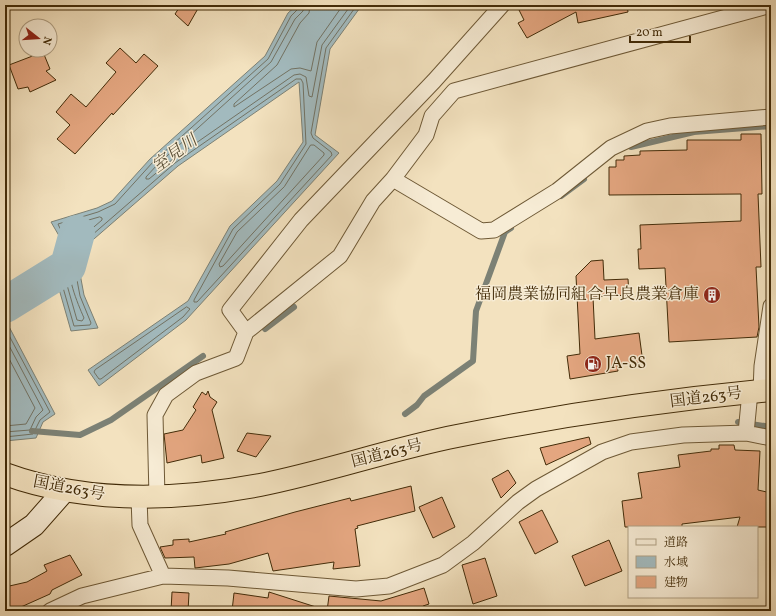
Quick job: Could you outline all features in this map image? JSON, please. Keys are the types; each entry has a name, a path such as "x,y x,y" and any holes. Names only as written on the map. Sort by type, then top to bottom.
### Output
{"highway":[{"name":"国道263号","path":"6,475 64,491 109,497 148,497 260,485 456,436 581,413 758,396"}],"main road":[{"path":"5,545 34,525 64,491"}],"street":[{"path":"246,332 230,310 239,298 301,220 434,80 502,5"},
{"path":"163,576 140,525 148,497 156,415 166,395 196,373 236,358 246,332 340,256 373,201 393,179 426,135 432,116 454,91 771,5"},
{"path":"393,179 481,231 494,230 557,191 611,148 647,131 670,126 771,117"},
{"path":"746,433 758,396 771,306"},
{"path":"50,611 82,596 163,576 228,578 356,589 388,586 444,565 473,543 518,502 536,489 602,452 631,442 683,436 746,433 771,438"}],"water":[{"path":"297,5 362,5 330,49 315,135 339,153 186,320 99,386 88,370 188,301 230,226 277,181 303,142 299,82 178,166 87,245 78,263 84,295 98,328 71,331 51,261 65,246 51,222 97,208 112,201 150,159 265,56 288,13"},
{"path":"5,319 55,414 43,422 36,438 5,441"}],"building":[{"path":"181,5 200,5 188,26 175,14"},
{"path":"529,5 627,5 628,12 578,23 576,12 527,38 518,23 524,20 519,10"},
{"path":"120,48 136,63 144,54 158,66 113,115 112,113 75,154 57,139 70,125 56,112 71,94 86,107 116,72 106,63"},
{"path":"27,58 45,58 50,69 46,71 56,80 30,92 28,87 18,89 9,65"},
{"path":"741,134 761,134 762,194 758,194 761,267 756,267 759,327 757,337 669,342 665,268 639,269 638,249 641,249 640,225 741,221 741,194 609,195 609,167 616,167 616,160 624,160 624,156 640,155 640,151 687,150 687,140 741,140"},
{"path":"603,260 604,280 628,279 629,295 593,297 595,339 639,333 643,363 617,364 618,371 570,379 567,356 580,354 576,276 591,261"},
{"path":"208,391 210,397 217,402 212,410 224,458 202,463 201,455 167,463 164,434 183,430 196,410 193,407 202,392 206,395"},
{"path":"247,433 271,436 256,457 237,451"},
{"path":"589,437 591,444 546,465 540,448"},
{"path":"719,445 734,445 735,450 760,451 758,490 771,493 771,527 737,526 740,517 682,524 682,526 625,527 622,501 642,498 638,473 680,467 678,455 719,449"},
{"path":"508,470 516,483 501,498 492,479"},
{"path":"411,486 415,511 357,526 358,528 355,529 360,566 333,569 334,562 273,571 268,553 229,564 195,568 194,557 165,558 160,547 173,545 173,540 189,539 189,542 226,534 225,532 295,512 350,498 351,501"},
{"path":"442,497 455,527 433,538 419,507"},
{"path":"542,510 558,542 535,554 519,522"},
{"path":"609,540 622,571 585,586 572,556"},
{"path":"70,555 82,575 52,590 50,594 12,611 5,611 5,587 27,582 47,571 44,565"},
{"path":"485,558 497,596 473,604 462,565"},
{"path":"424,588 429,604 423,606 424,611 327,611 329,596 381,601"},
{"path":"172,592 189,593 188,611 171,611"},
{"path":"269,592 319,608 318,611 232,611 234,593 268,598"}],"waterway":[{"path":"631,147 694,132 771,126"},
{"path":"561,196 584,179"},
{"path":"405,414 417,405 424,396 473,361 476,311 505,232 511,228"},
{"name":"室見川","path":"5,305 68,266 77,233"},
{"path":"265,329 294,307"},
{"path":"32,431 80,435 111,420 203,356"},
{"path":"738,422 771,427"}],"place":[{"name":"福岡農業協同組合早良農業倉庫","path":"712,295"},
{"name":"JA-SS","path":"593,364"}]}
